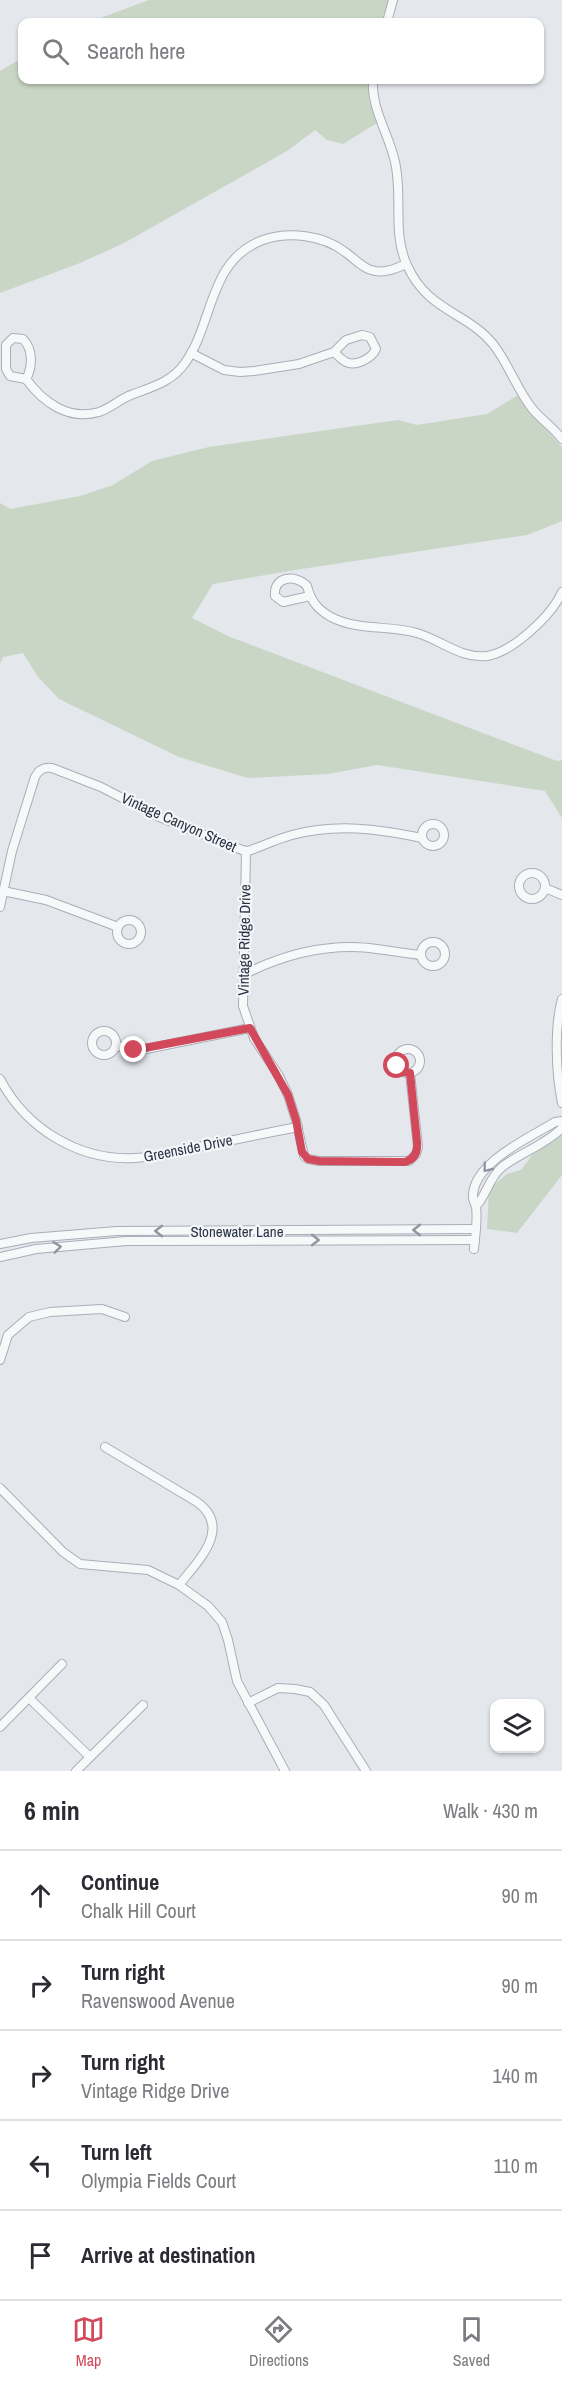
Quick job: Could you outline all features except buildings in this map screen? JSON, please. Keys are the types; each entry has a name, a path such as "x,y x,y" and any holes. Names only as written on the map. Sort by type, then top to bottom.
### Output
{"street":[{"path":"388,18 393,0"},
{"path":"373,84 378,115 390,141 397,168 400,198 399,228 406,264 414,279 430,297 493,343 530,406 562,439"},
{"path":"26,379 30,370 31,349 23,339 13,338 6,345 6,369 10,376 26,379 35,391 50,404 68,412 88,414 108,408 128,396 166,381 177,372 191,353 223,274 242,252 264,240 290,235 324,241 344,251 372,271 391,270 406,264"},
{"path":"191,353 224,370 240,372 286,368 334,352 346,340 362,335 370,337 376,348 369,358 354,363 347,362 334,352"},
{"path":"310,596 283,602 278,601 274,589 276,584 284,579 301,581 307,586 310,596 324,613 338,620 355,625 403,630 426,636 465,654 480,656 497,653 516,642 551,610 562,592"},
{"name":"Vintage Canyon Street","path":"3,891 12,851 35,777 37,772 44,768 52,768 101,787 157,816 246,851 294,835 345,827 374,829 422,838"},
{"name":"Vintage Ridge Drive","path":"246,851 243,1006 260,1049 283,1085 298,1127 302,1152 308,1159 326,1162 405,1162 416,1155 417,1142 410,1073"},
{"path":"545,888 562,896"},
{"path":"0,907 3,891 46,900 118,927"},
{"path":"243,975 289,956 327,949 352,947 422,955"},
{"path":"562,999 558,1022 559,1084 562,1103"},
{"path":"116,1046 141,1050 250,1028"},
{"name":"Greenside Drive","path":"0,1079 15,1104 42,1130 64,1143 98,1155 145,1158 298,1127"},
{"path":"474,1249 476,1206 473,1199 475,1187 487,1167 495,1159 522,1142 555,1122 562,1121"},
{"path":"476,1206 482,1201 489,1183 501,1168 562,1128"},
{"name":"Stonewater Lane","path":"0,1244 41,1236 117,1231 475,1229"},
{"name":"Stonewater Lane","path":"0,1257 36,1249 126,1241 475,1240"},
{"path":"0,1360 8,1335 29,1317 50,1312 102,1309 125,1317"},
{"path":"105,1447 207,1511 212,1535 208,1548 179,1585"},
{"path":"0,1488 63,1552 80,1564 148,1570 179,1585 208,1606 222,1622 237,1681 285,1771"},
{"path":"0,1727 62,1664"},
{"path":"248,1702 278,1688 310,1692 324,1705 366,1771"},
{"path":"29,1698 90,1757"},
{"path":"76,1771 143,1704"}],"green space":[{"path":"149,0 389,0 384,18 101,18"},
{"path":"18,60 18,84 369,84 369,100 377,123 343,144 327,140 315,130 287,151 124,243 80,263 0,293 0,71"},
{"path":"518,395 527,409 562,447 562,521 527,535 213,584 192,618 228,636 557,761 562,760 562,818 545,791 377,765 328,774 248,778 179,757 59,699 38,677 23,653 3,657 0,664 0,503 10,509 80,496 113,485 152,461 209,447 398,420 417,425 487,414"},
{"path":"562,1135 562,1175 517,1233 487,1229 489,1189 507,1174 521,1170 532,1155"}],"route":[{"path":"134,1050 250,1028 288,1095 304,1156 319,1161 405,1162 416,1155 418,1147 410,1073 402,1072 397,1066"}]}
